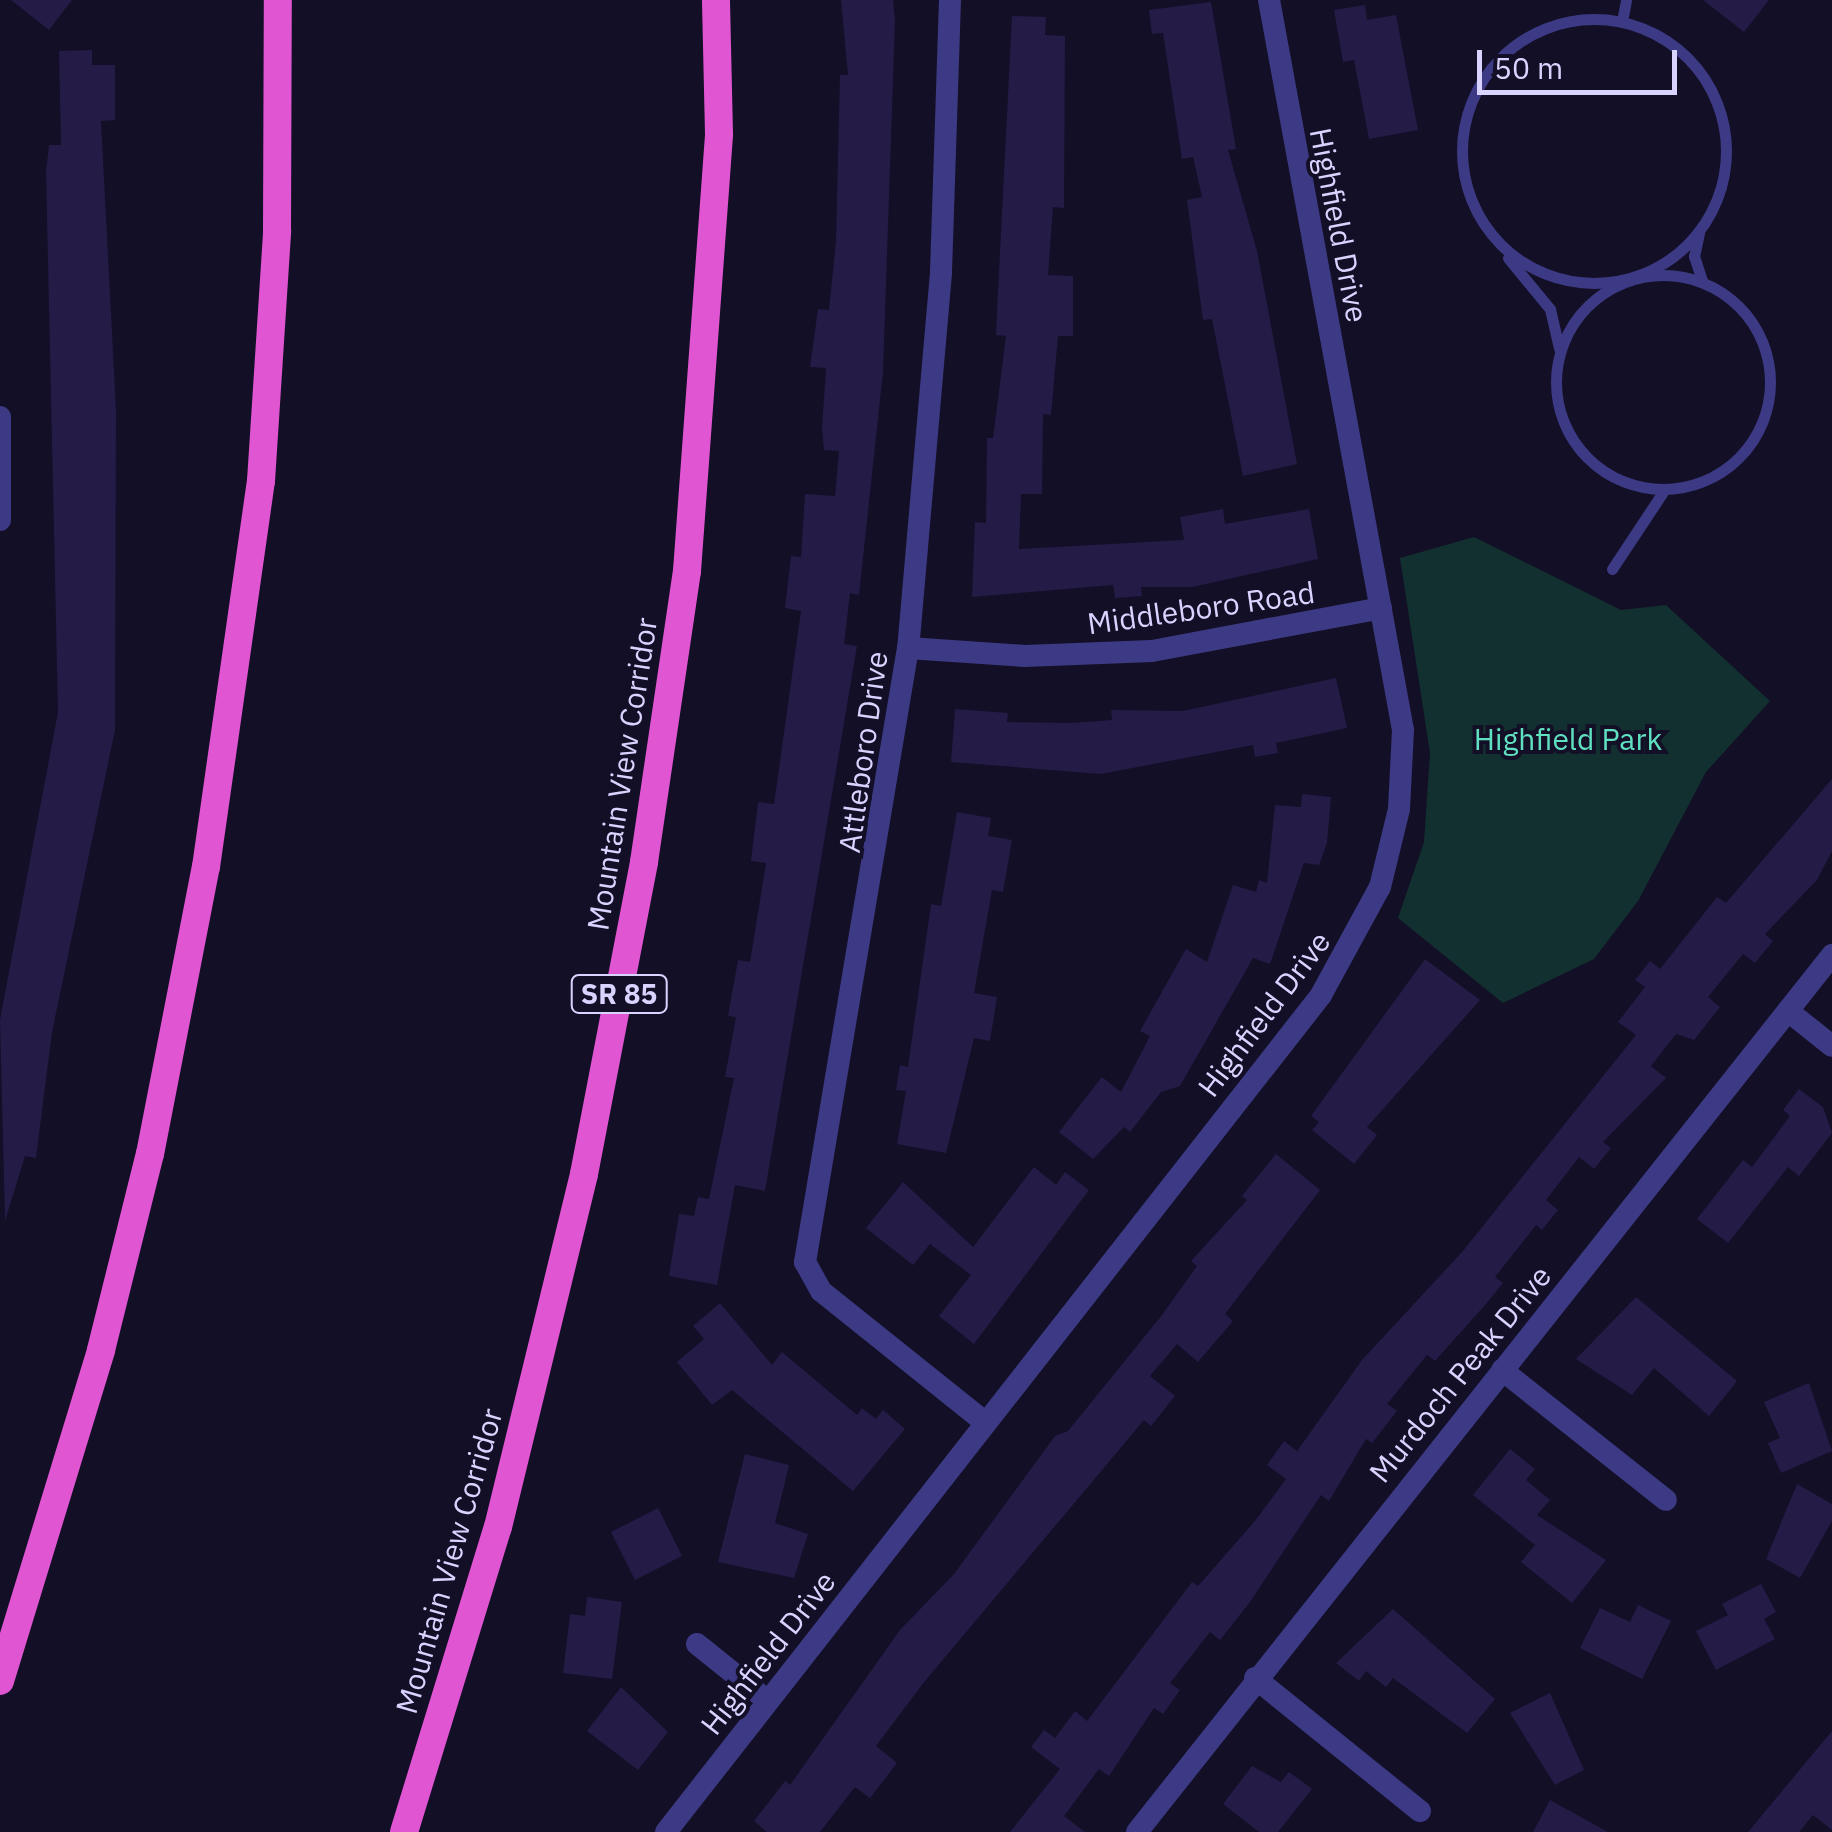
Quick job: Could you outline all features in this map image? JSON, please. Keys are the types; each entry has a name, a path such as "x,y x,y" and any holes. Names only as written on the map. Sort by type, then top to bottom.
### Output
{"highway":[{"path":"0,1681 49,1538 150,1154 212,828 261,481 277,231 278,0"},
{"name":"Mountain View Corridor","path":"404,1832 502,1508 584,1174 644,862 686,571 719,134 716,0"}],"street":[{"name":"Attleboro Drive","path":"950,0 941,273 908,648 807,1274 986,1423"},
{"name":"Highfield Drive","path":"666,1832 1321,995 1365,924 1392,848 1403,769 1381,608 1268,0"},
{"path":"0,417 0,520"},
{"name":"Middleboro Road","path":"908,648 1025,656 1152,652 1381,608"},
{"name":"Murdoch Peak Drive","path":"1137,1832 1255,1678 1832,955"},
{"path":"1788,1011 1832,1046"},
{"path":"1502,1370 1666,1500"},
{"path":"697,1644 768,1701"},
{"path":"1255,1678 1420,1811"}],"lane":[{"path":"1622,22 1626,0"},
{"path":"1566,21 1622,22 1648,30 1695,65 1722,118 1724,174 1700,230 1694,256 1702,282 1756,327 1771,395 1740,459 1712,479 1664,492 1608,475 1581,453 1555,387 1560,352 1550,309 1493,240 1468,198 1462,162 1480,85 1504,52 1536,32 1566,21"},
{"path":"1560,352 1600,294 1682,251 1700,230"},
{"path":"1493,240 1542,273 1586,286 1632,279 1702,282"},
{"path":"1612,569 1664,492"}],"green space":[{"name":"Highfield Park","path":"1474,537 1621,610 1666,605 1770,701 1706,772 1638,901 1594,959 1503,1003 1398,918 1424,842 1430,753 1400,558"}],"building":[{"path":"11,0 72,0 49,30"},
{"path":"841,0 893,0 895,21 883,372 859,595 850,593 844,644 857,646 765,1191 735,1185 717,1285 669,1276 679,1214 694,1216 698,1197 709,1199 734,1078 725,1077 736,1017 728,1016 738,960 750,962 766,863 751,861 758,802 774,804 801,611 785,608 791,556 801,557 805,494 835,496 839,451 824,450 822,428 826,368 810,367 818,309 829,310 836,240 840,75 848,75"},
{"path":"1703,0 1769,0 1744,32"},
{"path":"1211,2 1236,149 1228,150 1257,251 1297,464 1243,476 1212,319 1203,320 1187,200 1202,197 1193,157 1182,159 1163,33 1152,34 1149,10"},
{"path":"1365,5 1367,20 1396,15 1418,130 1369,139 1354,60 1343,62 1334,10"},
{"path":"1012,16 1046,17 1045,35 1065,36 1064,208 1053,207 1048,275 1073,276 1073,336 1058,336 1051,415 1043,414 1042,494 1021,494 1019,549 1184,540 1180,517 1223,509 1225,524 1309,509 1318,559 1192,587 1141,587 1142,596 1115,598 1113,585 972,597 975,522 986,523 987,438 993,438 1006,336 996,335"},
{"path":"92,50 92,65 115,65 115,120 101,121 116,410 115,730 52,1032 36,1158 25,1156 5,1221 0,1020 58,712 46,172 49,145 61,145 59,51"},
{"path":"1336,678 1347,728 1276,743 1278,753 1255,757 1253,745 1101,774 951,762 955,709 1008,713 1007,722 1112,720 1111,710 1183,711"},
{"path":"1832,779 1832,851 1817,880 1765,934 1773,941 1755,963 1743,954 1708,997 1720,1007 1694,1040 1676,1034 1651,1066 1666,1078 1603,1142 1611,1148 1594,1169 1579,1157 1546,1200 1558,1210 1542,1230 1536,1225 1495,1277 1503,1283 1485,1305 1435,1361 1427,1355 1387,1404 1397,1411 1372,1443 1366,1439 1329,1501 1321,1495 1220,1640 1210,1632 1170,1683 1180,1690 1163,1714 1154,1708 1109,1776 1099,1769 1064,1816 1085,1832 1010,1832 1060,1769 1031,1747 1044,1730 1055,1738 1075,1711 1087,1721 1192,1582 1198,1586 1255,1521 1286,1479 1267,1465 1284,1441 1297,1451 1362,1360 1463,1251 1636,1035 1618,1022 1645,987 1635,980 1650,961 1660,969 1717,897 1726,903"},
{"path":"1302,794 1331,797 1327,843 1319,865 1304,863 1270,964 1253,958 1180,1086 1161,1092 1130,1132 1124,1127 1093,1159 1059,1132 1102,1077 1121,1092 1150,1036 1140,1031 1186,949 1207,962 1233,885 1256,892 1259,880 1267,883 1275,805 1301,807"},
{"path":"957,812 991,818 988,836 1012,840 1003,892 992,890 974,993 997,997 990,1041 974,1038 946,1153 897,1144 906,1091 896,1090 900,1065 908,1067 931,904 941,906"},
{"path":"1425,959 1480,1000 1367,1127 1377,1135 1354,1164 1312,1130 1319,1122 1311,1116"},
{"path":"1799,1089 1823,1107 1832,1133 1799,1176 1788,1167 1728,1243 1697,1219 1743,1160 1752,1167 1790,1116 1783,1110"},
{"path":"1276,1154 1320,1190 1225,1314 1233,1321 1198,1362 1177,1344 1150,1376 1175,1396 1151,1426 1144,1420 925,1681 876,1746 897,1763 870,1798 855,1787 820,1832 767,1832 754,1821 785,1781 790,1785 900,1630 954,1574 1055,1436 1068,1431 1162,1315 1197,1266 1191,1261 1247,1200 1242,1196"},
{"path":"1034,1167 1056,1185 1065,1172 1089,1190 974,1344 939,1316 971,1275 930,1244 913,1265 866,1228 903,1182 973,1247"},
{"path":"1636,1297 1737,1381 1709,1416 1654,1368 1632,1395 1576,1359"},
{"path":"720,1303 772,1365 782,1352 857,1415 862,1408 876,1419 883,1410 905,1429 853,1491 732,1390 712,1405 677,1362 704,1339 693,1326"},
{"path":"1809,1383 1832,1451 1781,1473 1768,1443 1780,1438 1764,1402"},
{"path":"1510,1449 1535,1469 1526,1480 1550,1500 1537,1515 1606,1560 1572,1603 1521,1562 1535,1545 1473,1495"},
{"path":"745,1454 789,1465 775,1523 808,1534 794,1578 718,1562"},
{"path":"1797,1484 1832,1504 1832,1521 1800,1578 1766,1559"},
{"path":"658,1508 682,1556 635,1580 611,1532"},
{"path":"1761,1584 1776,1612 1764,1619 1775,1639 1716,1670 1696,1631 1728,1615 1722,1604"},
{"path":"587,1597 622,1602 612,1679 563,1673 570,1614 585,1616"},
{"path":"1638,1605 1671,1621 1642,1679 1580,1648 1600,1608 1630,1622"},
{"path":"1393,1609 1495,1699 1467,1733 1393,1678 1386,1687 1366,1671 1359,1681 1336,1663"},
{"path":"621,1687 668,1732 638,1770 587,1731"},
{"path":"1550,1693 1584,1770 1555,1785 1510,1713"},
{"path":"1832,1731 1832,1830 1813,1815 1799,1832 1748,1832"},
{"path":"1252,1766 1281,1782 1289,1772 1312,1789 1278,1832 1259,1832 1223,1804"},
{"path":"1550,1800 1608,1832 1533,1832"}]}
